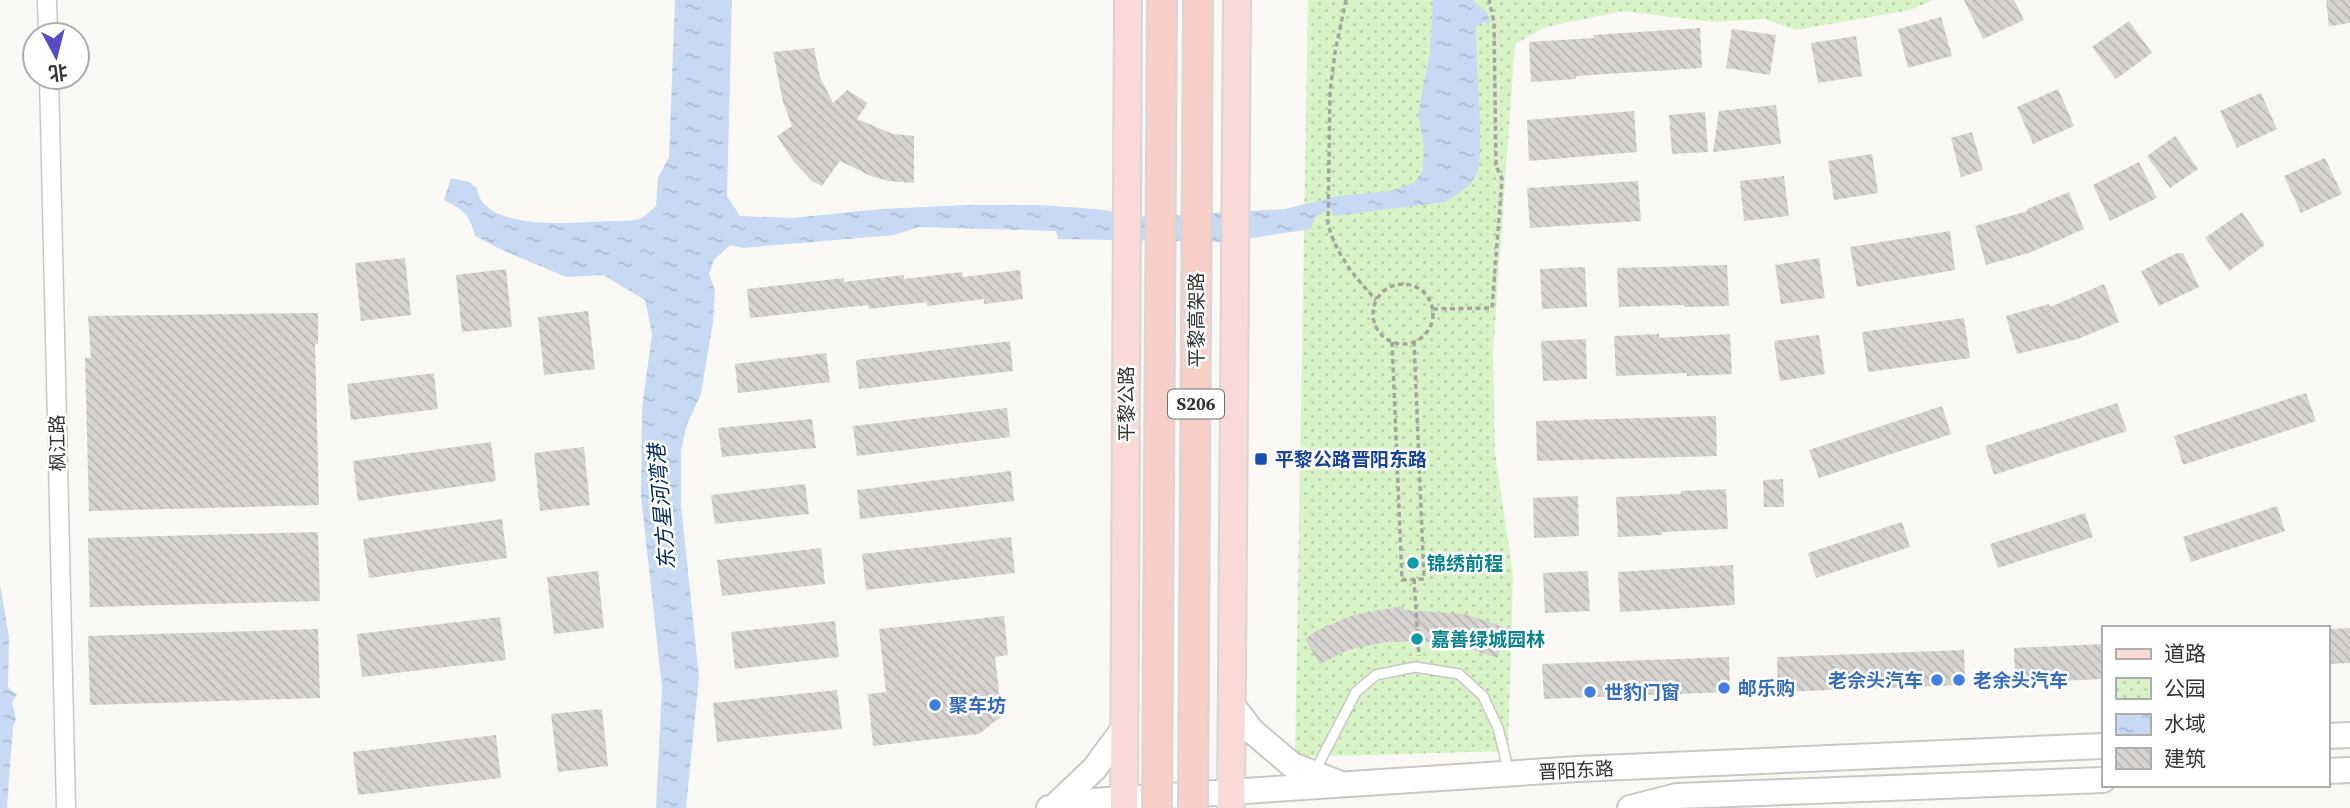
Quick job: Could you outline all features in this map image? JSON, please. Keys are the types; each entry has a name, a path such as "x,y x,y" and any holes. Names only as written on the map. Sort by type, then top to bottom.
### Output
{"highway":[{"name":"平黎高架路","path":"1157,808 1162,0"},
{"name":"平黎高架路","path":"1193,808 1198,0"}],"main road":[{"name":"平黎公路","path":"1125,804 1128,0"},
{"path":"1231,800 1237,0"},
{"path":"1232,705 1252,731 1292,765 1343,785"},
{"path":"1051,808 1094,769 1125,727"},
{"path":"2329,736 2350,735"},
{"name":"晋阳东路","path":"1051,808 1231,800 1343,785 1509,774 2102,746"},
{"path":"2329,771 2350,770"},
{"path":"1630,808 1677,796 2102,780"}],"street":[{"path":"47,0 48,21"},
{"name":"枫江路","path":"49,91 65,808"}],"lane":[{"path":"1314,774 1356,692 1376,676 1419,668 1459,674 1483,695 1498,728 1509,774"}],"path":[{"path":"1346,0 1330,92 1328,224 1343,260 1376,300"},
{"path":"1433,309 1492,308 1502,179 1496,166 1494,22 1489,0"},
{"path":"1406,283 1424,291 1433,309 1430,329 1414,342 1392,342 1378,332 1373,323 1372,313 1376,300 1387,288 1406,283"},
{"path":"1392,342 1402,580 1424,579 1414,342"},
{"path":"1414,579 1419,668"}],"green space":[{"path":"1308,0 1933,0 1911,10 1796,30 1764,19 1714,22 1623,11 1545,27 1515,44 1493,352 1495,453 1513,575 1508,751 1295,757"}],"water":[{"name":"东方星河湾港","path":"675,0 732,0 727,196 740,216 792,218 882,209 1039,205 1096,209 1148,217 1285,209 1338,196 1390,191 1414,183 1423,170 1424,144 1418,114 1430,52 1433,0 1473,0 1488,14 1489,26 1485,22 1476,26 1480,121 1478,168 1475,178 1468,186 1445,202 1334,216 1330,209 1315,217 1311,229 1226,242 1058,239 1056,231 919,227 894,235 743,248 730,245 714,260 709,274 715,290 713,322 701,394 687,424 681,450 681,504 699,677 686,808 656,808 662,688 641,496 642,408 652,334 645,300 603,275 566,277 502,250 475,236 465,214 444,200 451,178 469,182 477,188 483,202 495,212 532,222 631,221 648,213 656,206 658,178 669,157"},
{"path":"0,584 9,637 8,687 17,695 12,702 16,720 13,726 7,808 0,808"}],"building":[{"path":"1964,0 2014,0 2024,20 1983,39"},
{"path":"2326,0 2350,0 2350,23 2329,26"},
{"path":"1941,17 1952,56 1908,68 1898,29"},
{"path":"2129,21 2152,53 2116,79 2092,47"},
{"path":"1700,28 1702,68 1576,76 1576,79 1531,82 1529,42"},
{"path":"1732,29 1776,35 1770,75 1726,68"},
{"path":"1856,36 1862,76 1818,83 1811,43"},
{"path":"814,48 820,77 833,103 847,90 868,103 857,119 893,134 914,136 914,183 871,176 840,161 822,186 812,181 794,162 777,136 792,126 783,102 773,52"},
{"path":"2058,89 2074,126 2033,144 2017,107"},
{"path":"2261,93 2277,129 2237,148 2220,111"},
{"path":"1776,105 1781,144 1713,152 1719,111"},
{"path":"1634,111 1637,152 1529,161 1527,120"},
{"path":"1705,112 1708,152 1672,154 1669,115"},
{"path":"1972,132 1983,170 1961,177 1951,138"},
{"path":"2175,136 2198,169 2170,188 2147,156"},
{"path":"1872,154 1878,193 1834,200 1828,161"},
{"path":"2325,158 2342,194 2301,213 2284,176"},
{"path":"2139,162 2157,198 2110,221 2093,185"},
{"path":"1784,176 1789,216 1744,221 1740,181"},
{"path":"1638,181 1641,221 1530,228 1527,188"},
{"path":"2069,192 2084,229 2029,253 1986,265 1975,226 2028,211 2027,209"},
{"path":"2242,212 2265,245 2229,271 2205,238"},
{"path":"1950,231 1955,270 1857,287 1850,247"},
{"path":"2177,253 2183,253 2199,287 2159,306 2141,271"},
{"path":"405,258 411,315 361,321 355,263"},
{"path":"1819,258 1825,298 1781,304 1775,265"},
{"path":"1727,265 1729,306 1619,307 1617,268"},
{"path":"1585,267 1587,307 1542,309 1540,269"},
{"path":"506,269 512,327 462,332 456,275"},
{"path":"1020,270 1023,299 984,304 984,299 927,306 927,302 869,309 868,305 750,318 747,289 844,278 844,282 904,275 904,279 962,272 963,277"},
{"path":"2104,284 2119,322 2078,339 2017,354 2006,316 2049,304 2050,307"},
{"path":"588,311 595,369 544,375 538,317"},
{"path":"318,313 318,344 315,344 319,505 89,511 85,358 91,358 88,316"},
{"path":"1964,318 1970,358 1868,372 1862,332"},
{"path":"1659,334 1659,338 1730,334 1732,374 1616,376 1614,336"},
{"path":"1819,335 1825,374 1780,381 1774,341"},
{"path":"1586,339 1587,379 1543,381 1541,341"},
{"path":"1010,341 1013,371 859,389 856,360"},
{"path":"826,353 830,382 738,393 735,364"},
{"path":"434,373 438,409 351,420 347,384"},
{"path":"2306,393 2316,421 2183,465 2174,436"},
{"path":"2117,403 2127,431 1994,475 1985,446"},
{"path":"1942,406 1951,434 1819,478 1809,450"},
{"path":"1007,408 1010,437 857,456 853,426"},
{"path":"1716,416 1717,456 1537,461 1536,421"},
{"path":"812,419 816,448 722,457 718,428"},
{"path":"491,442 496,481 358,501 353,461"},
{"path":"584,447 590,505 540,511 534,453"},
{"path":"1011,471 1014,501 860,519 857,490"},
{"path":"1783,479 1784,507 1764,507 1763,480"},
{"path":"805,484 809,514 715,524 711,495"},
{"path":"1726,489 1728,529 1618,537 1616,497"},
{"path":"1578,496 1579,536 1534,538 1533,498"},
{"path":"2277,506 2285,531 2191,562 2183,537"},
{"path":"2085,513 2093,537 1998,568 1990,544"},
{"path":"502,519 507,558 369,578 363,539"},
{"path":"1902,522 1910,547 1816,578 1808,553"},
{"path":"318,532 320,601 90,607 88,538"},
{"path":"1011,537 1015,573 866,590 862,554"},
{"path":"821,548 825,584 722,596 717,560"},
{"path":"1733,565 1735,605 1620,612 1618,572"},
{"path":"598,571 604,628 554,634 547,577"},
{"path":"1588,571 1590,611 1545,613 1543,573"},
{"path":"1403,606 1404,610 1465,614 1507,628 1498,658 1454,644 1407,641 1360,647 1320,664 1305,639 1318,630 1353,615"},
{"path":"1004,616 1008,655 995,657 1002,716 979,734 873,746 868,694 886,692 879,629"},
{"path":"500,617 506,660 362,677 357,634"},
{"path":"835,621 839,657 735,669 731,632"},
{"path":"2350,628 2350,663 2329,664 2329,629"},
{"path":"318,629 320,698 90,705 88,636"},
{"path":"2102,644 2102,679 2015,683 2014,648"},
{"path":"1964,650 1965,685 1778,692 1777,657"},
{"path":"1729,657 1730,692 1544,699 1542,664"},
{"path":"837,690 842,729 717,742 713,703"},
{"path":"602,709 608,766 558,772 551,714"},
{"path":"496,735 501,778 358,795 353,752"}],"place":[{"name":"平黎公路晋阳东路","path":"1261,459"},
{"name":"锦绣前程","path":"1413,563"},
{"name":"嘉善绿城园林","path":"1417,639"},
{"name":"老佘头汽车","path":"1937,680"},
{"name":"老余头汽车","path":"1959,680"},
{"name":"邮乐购","path":"1724,688"},
{"name":"世豹门窗","path":"1590,692"},
{"name":"聚车坊","path":"935,705"}]}
